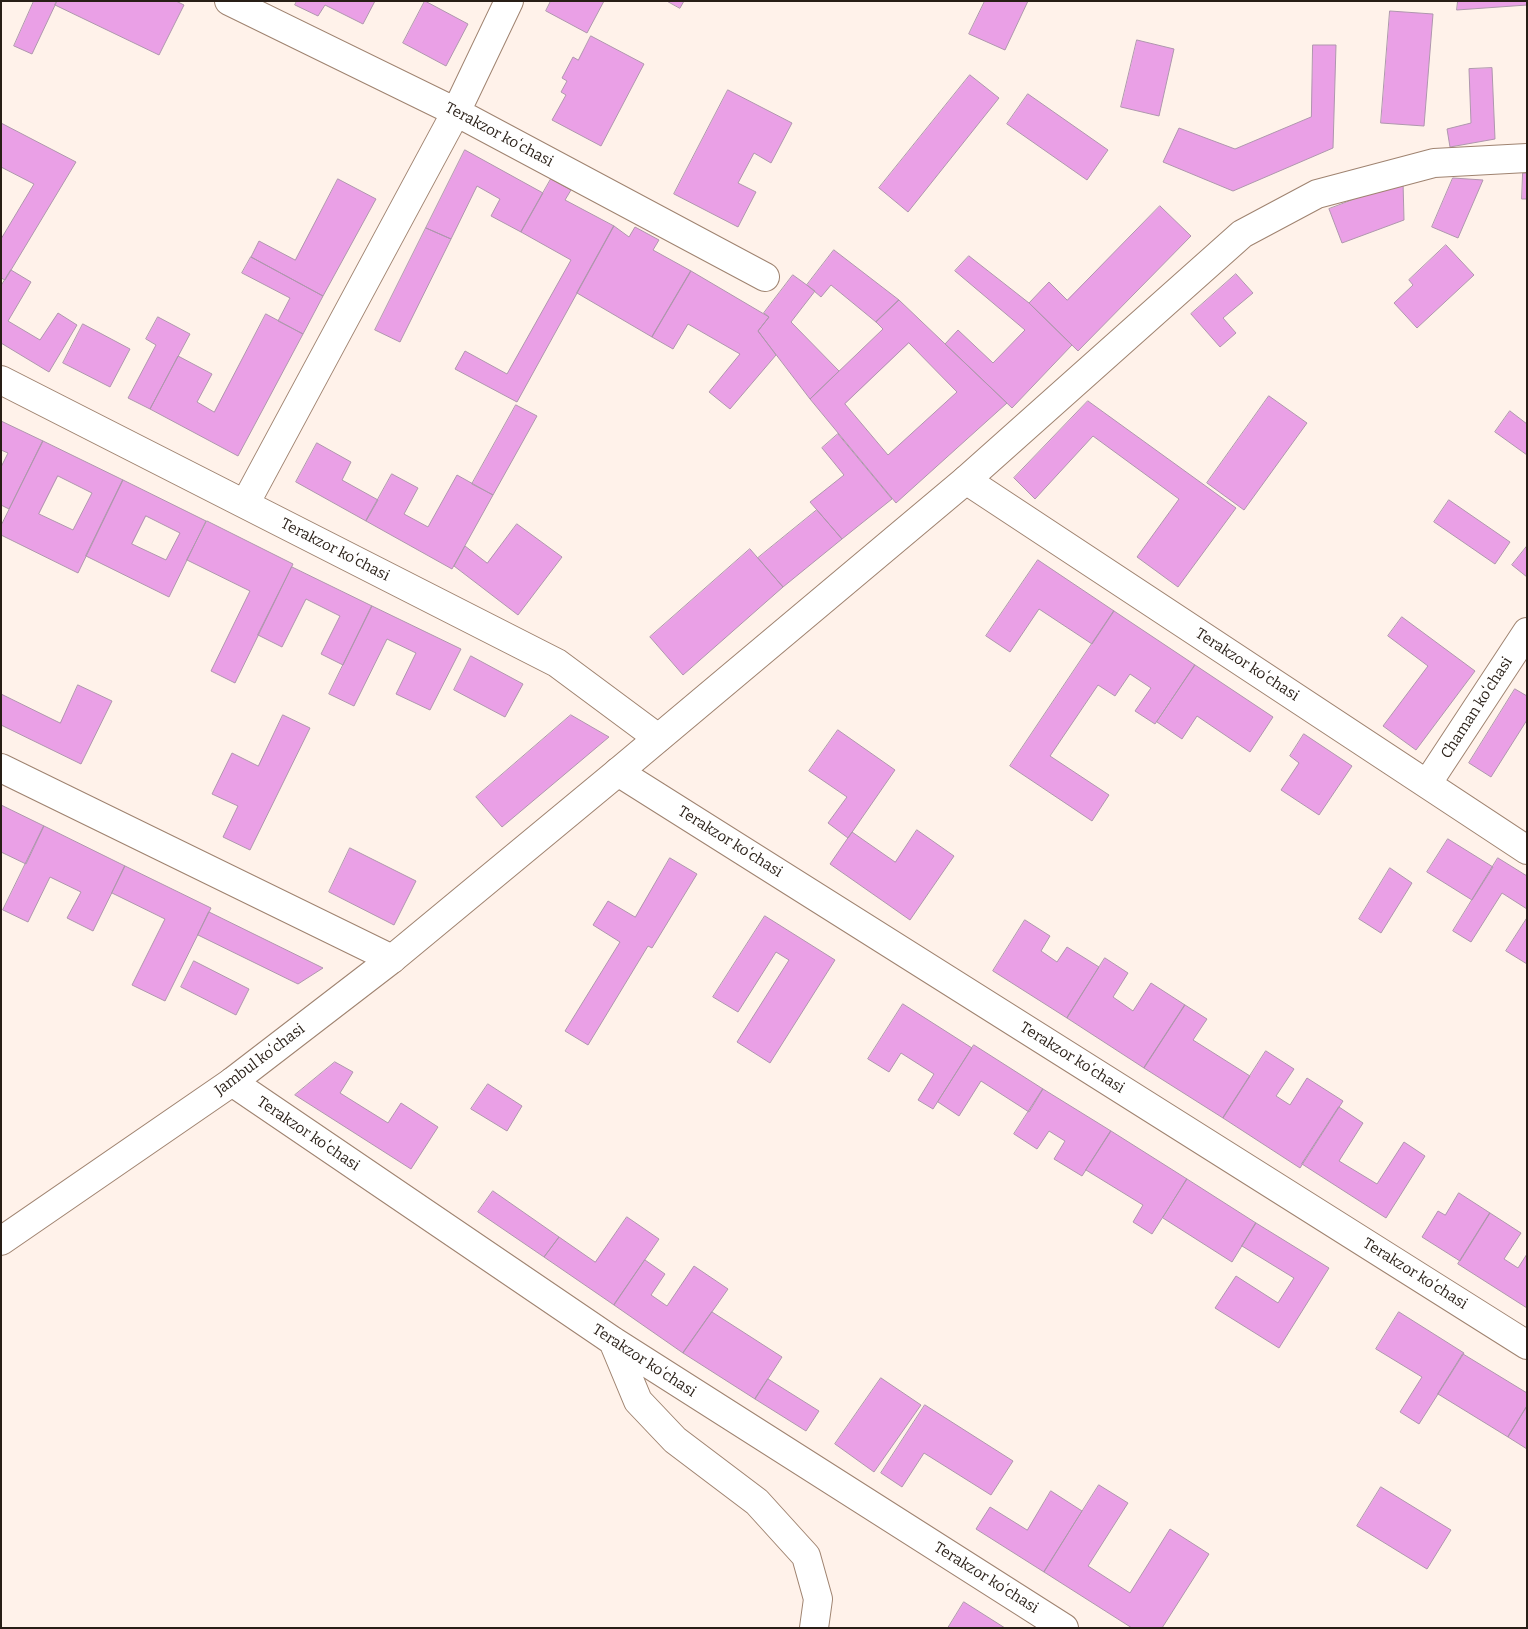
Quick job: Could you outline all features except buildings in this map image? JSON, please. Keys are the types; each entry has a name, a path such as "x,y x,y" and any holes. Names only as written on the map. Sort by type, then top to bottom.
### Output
{"street":[{"name":"Terakzor koʻchasi","path":"229,1 456,112 764,277"},
{"path":"245,504 456,112 509,1"},
{"name":"Jambul koʻchasi","path":"1,1241 232,1082 392,959 966,480 1242,234 1317,194 1434,163 1527,158"},
{"name":"Terakzor koʻchasi","path":"1,380 557,663 658,738"},
{"name":"Terakzor koʻchasi","path":"966,480 1527,850"},
{"name":"Chaman koʻchasi","path":"1427,784 1527,632"},
{"path":"1,768 392,959"},
{"name":"Terakzor koʻchasi","path":"618,772 1527,1345"},
{"name":"Terakzor koʻchasi","path":"232,1082 613,1341 1064,1628"},
{"path":"613,1341 638,1401 675,1440 757,1502 806,1556 818,1599 814,1628"}]}
